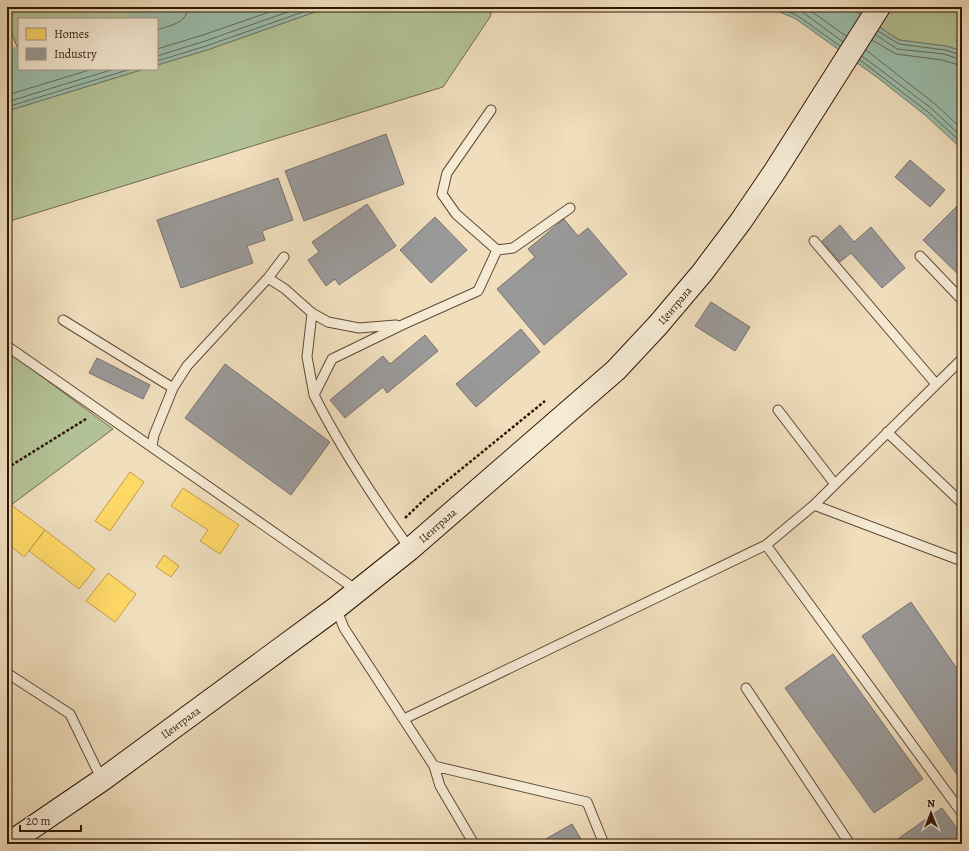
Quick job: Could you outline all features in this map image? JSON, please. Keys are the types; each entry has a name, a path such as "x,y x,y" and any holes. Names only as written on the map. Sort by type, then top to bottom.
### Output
{"main road":[{"name":"Централа","path":"8,844 102,780 358,591 410,549 616,370 658,325 702,273 741,221 879,7"}],"lane":[{"path":"491,110 447,173 442,194 456,214 497,250 513,248 570,208"},
{"path":"814,241 936,384"},
{"path":"314,395 332,359 402,325 478,291 497,250"},
{"path":"920,256 962,300"},
{"path":"152,446 154,435 173,388 186,366 268,278 284,257"},
{"path":"268,278 285,289 312,313 328,322 359,328 402,325"},
{"path":"312,313 307,357 314,395 332,430 410,549"},
{"path":"62,320 173,388"},
{"path":"7,346 358,591"},
{"path":"404,719 766,545 814,505 834,483 962,359"},
{"path":"778,410 834,483"},
{"path":"887,432 962,503"},
{"path":"814,505 962,561"},
{"path":"766,545 962,813"},
{"path":"336,608 344,628 434,766 440,786 474,844"},
{"path":"7,673 70,714 102,780"},
{"path":"746,688 850,844"},
{"path":"434,766 587,802 604,844"}],"path":[{"path":"395,528 427,497 546,400"},
{"path":"7,468 100,410"}],"shaded area":[{"path":"7,7 178,7 145,18 18,18 18,49 7,21"},
{"path":"329,7 493,7 490,17 443,87 7,222 7,111 141,70 158,70 158,65 207,50"},
{"path":"849,7 962,7 962,51 946,46 899,40"},
{"path":"7,351 113,429 7,508"}],"water":[{"path":"178,7 329,7 207,50 158,65 158,18 145,18"},
{"path":"768,7 849,7 899,40 946,46 962,51 962,149 925,115 878,78 796,19"},
{"path":"18,60 18,70 141,70 7,111 7,63"}],"building: Homes":[{"path":"130,472 144,482 110,531 95,521"},
{"path":"183,488 239,525 220,554 200,541 208,530 171,506"},
{"path":"7,502 45,530 24,557 12,547 7,553"},
{"path":"45,530 95,569 79,589 29,551"},
{"path":"164,555 179,566 171,577 156,567"},
{"path":"108,573 136,594 115,622 86,601"}],"building: Industry":[{"path":"386,134 404,184 304,221 285,171"},
{"path":"910,160 945,190 930,207 895,177"},
{"path":"278,178 293,220 262,231 265,240 247,246 253,263 181,288 157,220"},
{"path":"367,204 396,246 339,285 335,279 326,286 308,260 319,252 312,242"},
{"path":"959,204 962,207 962,278 923,240"},
{"path":"435,217 467,250 431,283 400,250"},
{"path":"564,219 578,236 588,228 627,274 544,345 497,289 535,257 528,249"},
{"path":"840,225 854,242 871,227 905,268 882,288 851,253 840,262 822,241"},
{"path":"711,302 750,327 735,351 695,326"},
{"path":"521,329 540,352 476,407 456,384"},
{"path":"425,335 438,351 387,393 383,387 345,418 330,400 383,356 390,364"},
{"path":"97,358 150,385 143,399 89,373"},
{"path":"225,364 330,442 291,495 185,418"},
{"path":"911,602 962,676 962,782 862,636"},
{"path":"833,654 923,779 874,813 785,688"},
{"path":"942,808 962,835 962,844 892,843"},
{"path":"572,824 584,844 537,844"}],"waterway":[{"path":"142,18 176,7"},
{"path":"7,61 18,57"}]}
